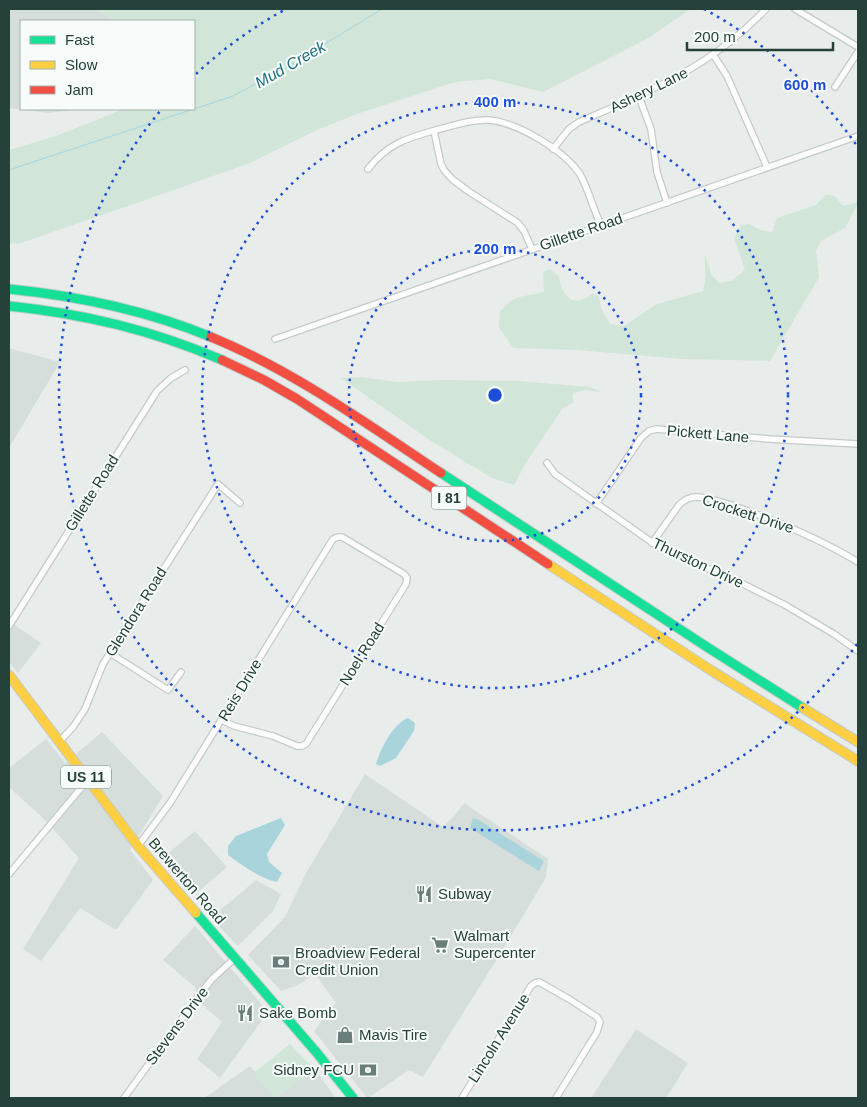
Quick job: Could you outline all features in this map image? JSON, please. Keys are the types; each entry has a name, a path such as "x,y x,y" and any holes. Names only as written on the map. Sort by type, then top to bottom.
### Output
{"main road":[{"name":"I 81","path":"9,289 88,300 134,310 206,334 269,364 313,389 706,647 858,742"},
{"name":"I 81","path":"9,306 66,313 114,322 191,346 250,372 297,399 712,670 858,761"},
{"name":"Brewerton Road","path":"9,677 138,846 317,1053 353,1098"}],"street":[{"name":"Ashery Lane","path":"553,148 573,126 639,97 714,56 750,26 766,9"},
{"path":"795,9 858,47"},
{"path":"835,87 858,52"},
{"path":"714,56 728,76 766,167"},
{"path":"639,97 651,130 657,172 667,202"},
{"path":"368,169 376,158 389,148 402,141 434,131 466,122 489,120 511,125 553,148 570,163 580,176 601,225"},
{"path":"434,131 442,164 448,174 468,191 518,223 532,249"},
{"name":"Gillette Road","path":"275,339 858,136"},
{"name":"Gillette Road","path":"9,626 157,391 171,378 185,370"},
{"name":"Pickett Lane","path":"596,504 641,438 649,431 656,429 769,439 858,444"},
{"name":"Thurston Drive","path":"548,462 555,474 652,544 680,558 739,582 785,605 834,634 858,651"},
{"name":"Glendora Road","path":"59,742 73,727 85,709 96,679 110,653 218,484 240,503"},
{"name":"Crockett Drive","path":"652,544 679,504 684,500 697,497 724,503 782,524 833,547 858,562"},
{"name":"Reis Drive","path":"138,846 170,803 331,542 338,537 342,537"},
{"name":"Noel Road","path":"222,720 234,726 274,736 297,746 306,744 406,584 407,578 399,570 342,537"},
{"path":"110,653 168,690 181,672"},
{"path":"9,874 81,788 90,783"},
{"name":"Stevens Drive","path":"124,1098 200,994 235,958"},
{"name":"Lincoln Avenue","path":"462,1098 531,986 539,982 598,1017 600,1022 597,1032 556,1098"}],"shaded area":[{"path":"9,9 95,9 114,20 20,20 20,109 9,108"},
{"path":"25,110 73,110 49,113"},
{"path":"9,348 60,362 9,448"},
{"path":"12,623 41,643 18,673 9,662 9,629"},
{"path":"102,732 163,796 130,850 153,880 116,930 80,908 41,961 23,949 79,858 44,819 9,787 9,768 46,739 65,763"},
{"path":"365,774 443,827 464,803 548,859 546,877 423,1077 409,1070 368,1098 314,1031 336,1003 315,974 298,985 281,991 248,955 285,917 306,873"},
{"path":"195,831 227,867 192,897 160,860"},
{"path":"256,880 281,894 273,911 238,946 211,918"},
{"path":"195,926 268,1012 220,1078 197,1059 222,1022 197,1000 195,987 163,960"},
{"path":"636,1029 688,1063 666,1098 591,1098"},
{"path":"250,1066 277,1097 313,1067 336,1098 204,1098"}],"green space":[{"path":"95,9 691,9 647,39 543,92 490,79 455,82 357,114 317,130 250,163 21,243 9,244 9,150 56,136 121,110 195,110 195,78 200,76 195,74 195,20 114,20"},
{"path":"826,194 835,196 843,206 858,202 858,204 845,228 821,241 816,251 819,277 770,361 683,359 576,350 513,348 499,327 500,312 510,302 516,298 544,291 543,272 550,269 559,276 566,295 574,300 580,300 593,293 599,297 601,308 610,324 624,326 657,304 703,291 705,254 711,274 719,283 731,281 745,270 734,238 741,225 749,224 761,230 772,232 777,218 816,205"},
{"path":"361,377 397,382 442,380 518,381 590,387 601,392 585,390 573,393 573,403 563,408 527,461 514,485 492,478 431,441 341,378"},
{"path":"290,1044 314,1069 275,1098 256,1077 255,1072"}],"water":[{"path":"408,718 415,723 414,731 396,758 380,766 376,764 392,731"},
{"path":"281,818 285,825 267,854 269,862 282,873 277,882 258,875 228,855 228,846 236,836"},
{"path":"473,818 544,861 539,871 470,828"}],"waterway":[{"name":"Mud Creek","path":"195,109 233,96 284,69 382,9"},
{"name":"Mud Creek","path":"9,170 191,110"}],"traffic: fast":[{"path":"9,289 86,300 137,312 211,337"},
{"path":"9,306 37,309 118,325 170,340 222,360"},
{"path":"441,473 803,708"},
{"path":"196,913 317,1053 353,1098"}],"traffic: slow":[{"path":"548,564 712,671 858,761"},
{"path":"9,675 138,846 196,913"},
{"path":"803,708 858,742"}],"traffic: jam":[{"path":"211,337 301,382 358,417 441,473"},
{"path":"222,360 264,380 297,399 548,564"}],"place":[{"name":"Subway","path":"424,894"},
{"name":"Walmart Supercenter","path":"440,945"},
{"name":"Broadview Federal Credit Union","path":"281,962"},
{"name":"Sake Bomb","path":"245,1013"},
{"name":"Mavis Tire","path":"345,1035"},
{"name":"Sidney FCU","path":"368,1070"}]}
